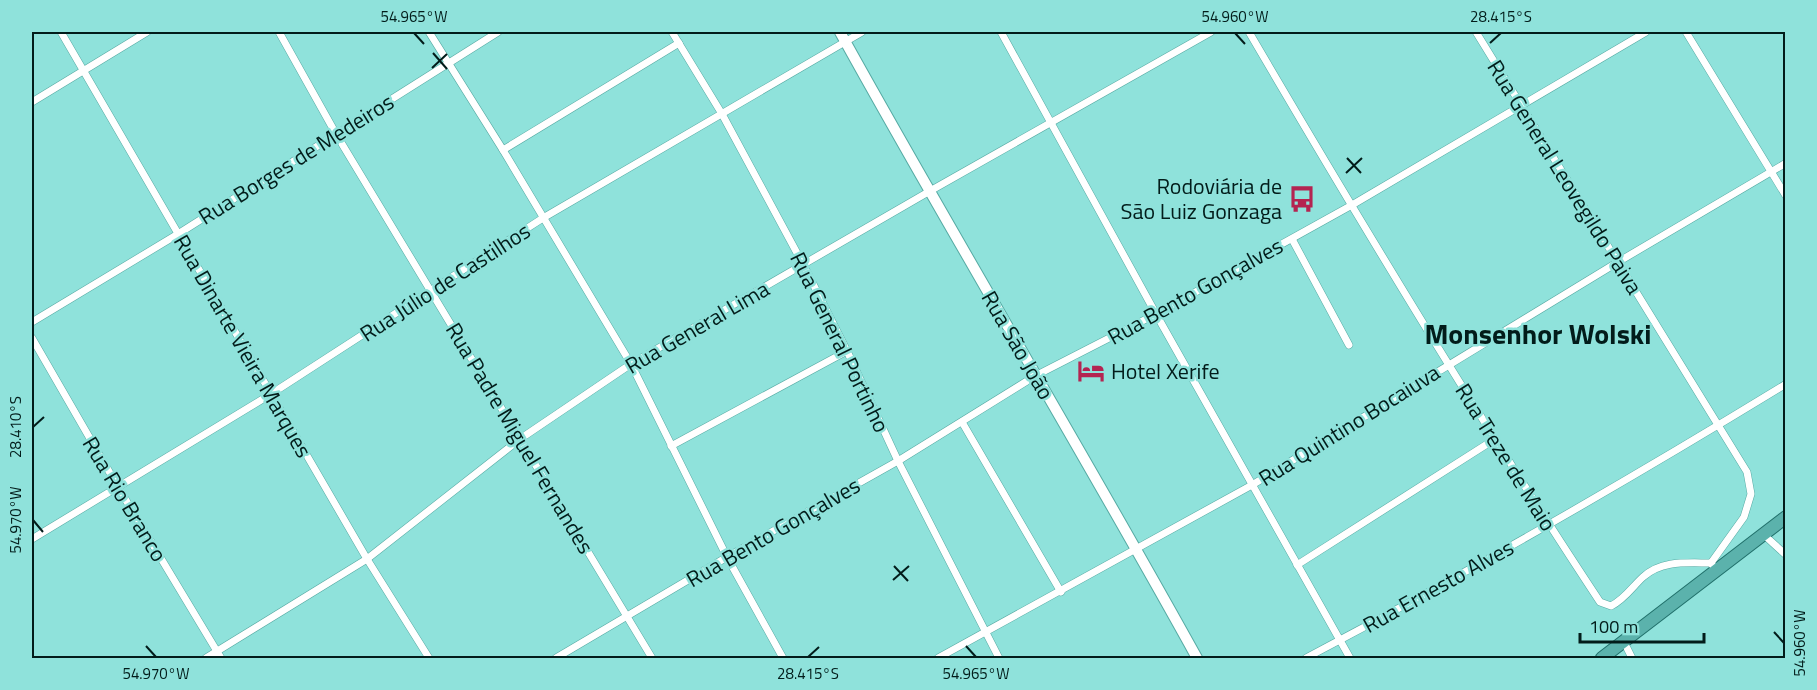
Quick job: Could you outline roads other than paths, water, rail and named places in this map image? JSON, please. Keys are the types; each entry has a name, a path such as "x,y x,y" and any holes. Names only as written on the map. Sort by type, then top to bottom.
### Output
{"highway":[{"path":"1602,658 1713,567 1785,517"}],"main road":[{"name":"Rua São João","path":"842,36 1197,658"}],"street":[{"name":"Rua Dinarte Vieira Marques","path":"61,32 367,560 429,658"},
{"path":"32,102 147,32"},
{"name":"Rua Padre Miguel Fernandes","path":"279,32 336,134 652,658"},
{"path":"429,32 503,150 631,364 727,557 783,658"},
{"name":"Rua Borges de Medeiros","path":"32,322 178,234 498,32"},
{"name":"Rua General Portinho","path":"672,32 722,114 804,266 898,460 999,658"},
{"name":"Rua Júlio de Castilhos","path":"32,539 271,394 543,218 722,114 842,36 862,32"},
{"path":"1001,32 1156,314 1350,658"},
{"name":"Rua General Lima","path":"206,658 219,655 367,560 520,439 631,364 1211,32"},
{"name":"Rua Treze de Maio","path":"1250,32 1448,364 1548,524 1600,602 1611,606 1620,601 1642,577 1655,567 1669,563 1713,567"},
{"name":"Rua General Leovegildo Paiva","path":"1476,32 1747,472 1751,494 1744,517 1713,567"},
{"name":"Rua Bento Gonçalves","path":"556,658 898,460 1035,376 1156,314 1292,239 1647,32"},
{"path":"1686,32 1785,196"},
{"path":"503,150 679,43"},
{"name":"Rua Quintino Bocaiuva","path":"938,658 1252,485 1448,364 1785,163"},
{"path":"1292,239 1349,345"},
{"name":"Rua Rio Branco","path":"32,338 219,655"},
{"path":"671,446 847,351"},
{"name":"Rua Ernesto Alves","path":"1306,658 1548,524 1785,384"},
{"path":"962,422 1061,592"},
{"path":"1297,565 1495,440"},
{"path":"1763,534 1785,555"},
{"path":"1624,642 1632,658"}],"place":[{"name":"Rodoviária de São Luiz Gonzaga","path":"1302,199"},
{"name":"Hotel Xerife","path":"1091,371"}],"district":[{"name":"Monsenhor Wolski","path":"1538,334"}]}
